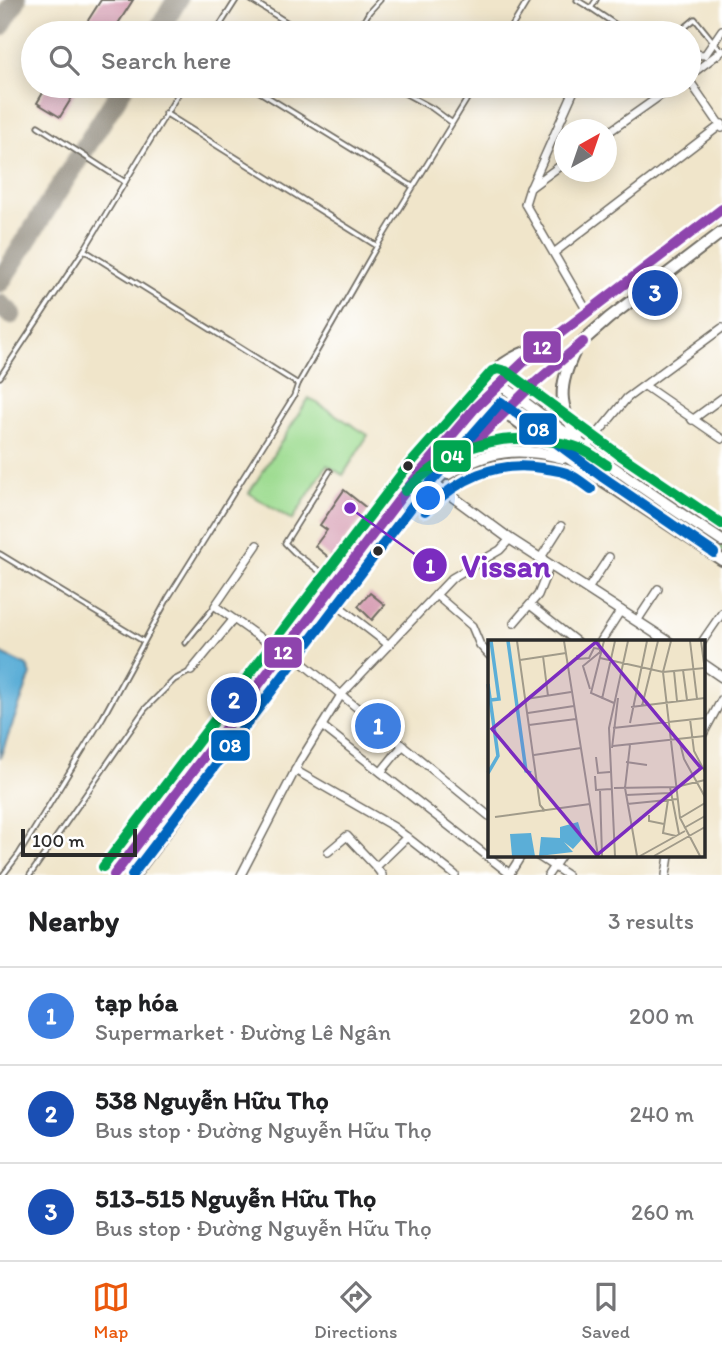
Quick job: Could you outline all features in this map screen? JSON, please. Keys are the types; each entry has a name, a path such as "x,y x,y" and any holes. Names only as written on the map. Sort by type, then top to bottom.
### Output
{"main road":[{"path":"114,875 414,480 485,397 543,346 722,209"},
{"path":"134,875 393,526 518,398 609,318 722,232"},
{"path":"452,434 459,412 486,380 520,353 543,346"},
{"path":"577,348 565,380 562,404 564,414 585,449"},
{"path":"499,383 565,430 585,449 722,541"},
{"path":"485,397 574,461 722,560"},
{"path":"434,483 466,463 493,454 533,451 574,461"}],"street":[{"path":"701,55 705,55 722,30"},
{"path":"701,69 722,52"},
{"path":"555,252 721,126 701,96"},
{"path":"571,98 527,193 526,204 587,312"},
{"path":"617,127 657,98"},
{"path":"530,188 554,171"},
{"path":"585,449 627,398 722,328"},
{"path":"645,386 722,439"},
{"path":"692,420 722,398"},
{"path":"434,483 510,539 666,640"},
{"path":"540,559 561,526"},
{"path":"241,875 295,770 341,695 452,578 500,550 510,539"},
{"path":"257,545 215,606 282,653"},
{"path":"588,589 609,558"},
{"path":"514,623 541,590 550,565"},
{"path":"637,621 657,589"},
{"path":"436,595 472,626 480,645 488,654"},
{"path":"336,604 389,645"},
{"path":"530,605 574,640"},
{"path":"602,640 621,610"},
{"path":"703,640 722,613"},
{"path":"191,671 233,620"},
{"path":"295,657 488,815"},
{"path":"704,665 722,677"},
{"path":"704,732 722,699"},
{"path":"322,726 488,857"},
{"path":"381,772 403,745"},
{"path":"295,770 394,827 455,875"},
{"path":"328,852 347,836 382,875"},
{"path":"376,867 407,837"},
{"path":"489,858 509,874 520,858"},
{"path":"541,858 567,875"},
{"path":"548,875 560,858"}],"lane":[{"path":"223,21 236,0"},
{"path":"251,0 285,21"},
{"path":"364,21 380,0"},
{"path":"515,21 528,0"},
{"path":"577,0 610,21"},
{"path":"591,8 596,0"},
{"path":"701,26 722,52"},
{"path":"0,377 84,250 175,98"},
{"path":"269,98 412,187"},
{"path":"413,98 451,122"},
{"path":"3,875 19,854 103,717 143,641 261,452 377,246 467,98"},
{"path":"166,113 377,246"},
{"path":"38,126 125,182"},
{"path":"84,250 298,384"},
{"path":"330,471 285,543 294,552 339,579"},
{"path":"0,554 143,641"},
{"path":"185,643 215,606"},
{"path":"30,875 145,709 174,680 191,671"}],"green space":[{"path":"309,398 368,435 343,475 327,465 292,520 249,493"},
{"path":"520,416 722,547 722,552 519,418"}],"water":[{"path":"0,653 27,666 31,674 0,758"}],"building":[{"path":"101,0 133,0 120,21 88,21"},
{"path":"40,98 72,98 60,117 37,103"},
{"path":"344,490 369,510 342,544 345,546 332,560 315,546 327,530 320,525"},
{"path":"370,593 385,605 372,620 358,606"}],"taxiway":[{"path":"0,26 16,0"},
{"path":"164,21 177,0"},
{"path":"0,282 116,98"},
{"path":"0,305 11,314"}],"transit line":[{"name":"12","path":"114,875 414,480 475,408 528,358 722,209"},
{"name":"12","path":"459,458 528,389 583,342"},
{"name":"04","path":"103,867 403,472 492,371 506,371 617,453 722,524"},
{"name":"08","path":"132,875 425,489 501,402 601,476 714,553"},
{"name":"04","path":"405,491 453,456 488,442 507,439 567,444 607,465"},
{"name":"08","path":"425,511 464,481 478,474 509,467 525,466 562,472 591,489"}],"place":[{"name":"513-515 Nguyễn Hữu Thọ","path":"655,293"},
{"name":"Vissan","path":"350,508"},
{"name":"538 Nguyễn Hữu Thọ","path":"234,700"},
{"name":"tạp hóa","path":"378,726"}]}
